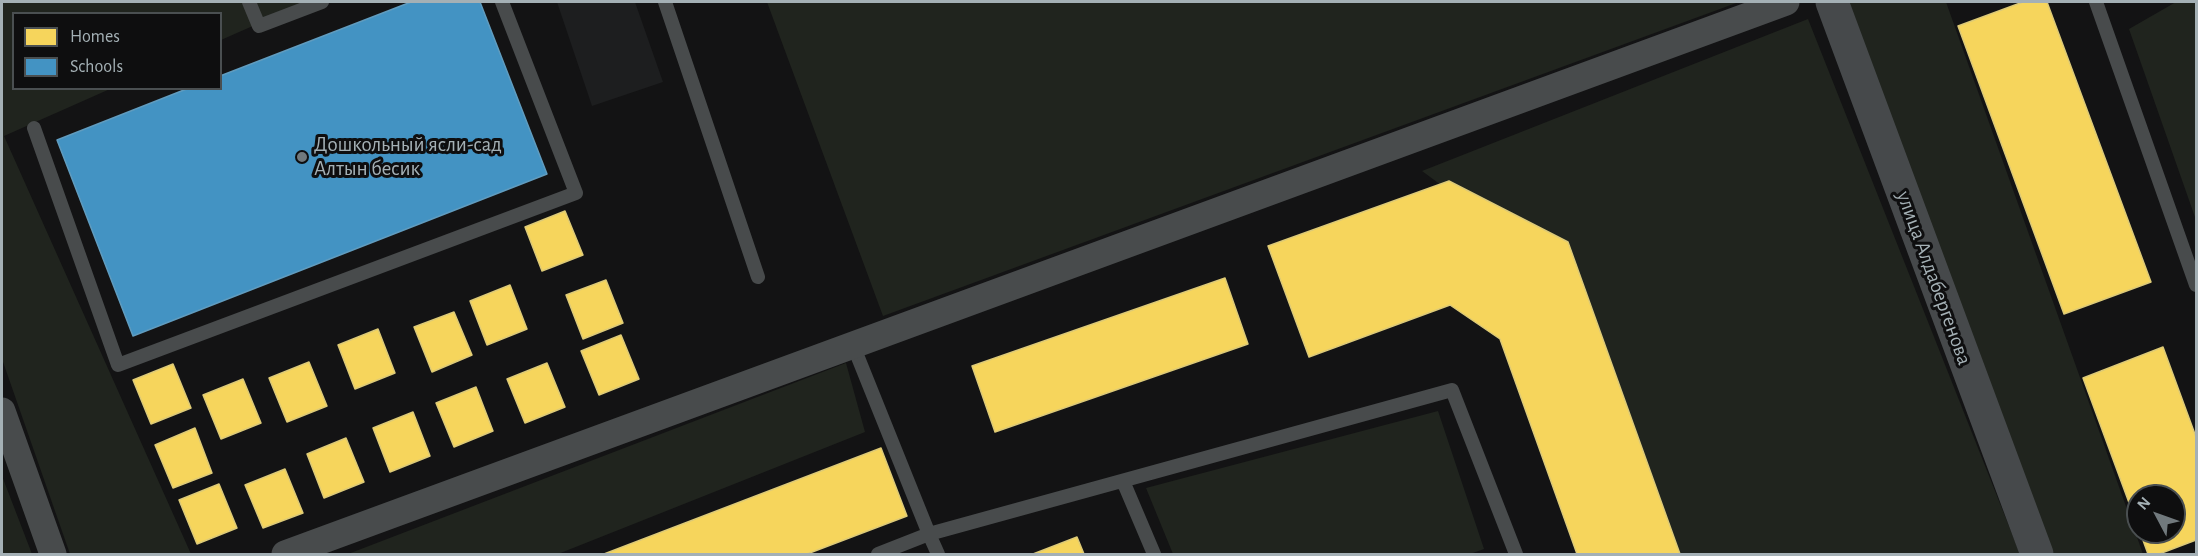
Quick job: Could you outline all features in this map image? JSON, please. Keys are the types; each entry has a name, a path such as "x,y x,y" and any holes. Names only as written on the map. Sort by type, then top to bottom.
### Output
{"street":[{"path":"285,555 1786,2"},
{"name":"улица Алдабергенова","path":"1832,2 2037,555"},
{"path":"2,411 53,555"}],"lane":[{"path":"249,2 259,26 322,2"},
{"path":"34,128 118,364 576,193 502,2"},
{"path":"665,2 758,277"},
{"path":"2096,2 2196,285"},
{"path":"853,345 938,555"},
{"path":"878,555 929,534 1452,390 1516,555"},
{"path":"1123,481 1154,555"}],"shaded area":[{"path":"2,2 307,2 222,40 222,12 12,12 12,90 108,90 4,136 191,554 70,554 2,359"},
{"path":"557,2 635,2 663,82 592,106"},
{"path":"767,2 1739,2 883,316"},
{"path":"1848,2 1946,2 2126,506 2126,544 2139,544 2143,554 2053,554"},
{"path":"2176,2 2196,2 2196,220 2129,29"},
{"path":"1808,19 2020,554 1676,554 1571,281 1422,171"},
{"path":"846,363 865,432 558,554 348,554"},
{"path":"1438,411 1484,549 1470,554 1173,554 1146,488"},
{"path":"2,476 32,554 2,554"}],"building: Homes":[{"path":"2023,2 2047,2 2151,282 2064,314 1958,26"},
{"path":"1449,181 1568,242 1680,554 1577,554 1500,339 1450,305 1309,357 1268,246"},
{"path":"565,211 583,255 542,271 525,227"},
{"path":"1225,278 1248,344 995,432 972,366"},
{"path":"606,280 623,323 583,339 566,295"},
{"path":"510,285 527,329 487,345 470,301"},
{"path":"454,312 472,355 432,372 414,327"},
{"path":"378,329 395,373 355,389 338,345"},
{"path":"621,335 639,379 599,395 581,351"},
{"path":"2163,347 2196,437 2196,540 2186,544 2186,484 2126,484 2126,494 2083,378"},
{"path":"309,362 327,406 287,422 269,378"},
{"path":"547,363 565,407 525,423 507,379"},
{"path":"173,364 191,408 151,424 133,380"},
{"path":"243,379 261,423 221,439 203,395"},
{"path":"476,387 493,431 454,447 436,403"},
{"path":"413,412 430,456 390,472 373,428"},
{"path":"195,428 212,473 173,488 155,445"},
{"path":"346,438 364,482 324,498 307,454"},
{"path":"881,448 907,516 807,554 604,554"},
{"path":"285,469 303,513 263,528 245,485"},
{"path":"219,484 237,528 197,544 179,500"},
{"path":"1077,537 1084,554 1033,554"},
{"path":"2144,544 2185,544 2159,554 2148,554"}],"building: Schools":[{"name":"Дошкольный ясли-сад Алтын бесик","path":"411,2 480,2 547,174 133,336 57,140 184,90 222,90 222,75"}],"place":[{"name":"Дошкольный ясли-сад Алтын бесик","path":"302,157"}]}
